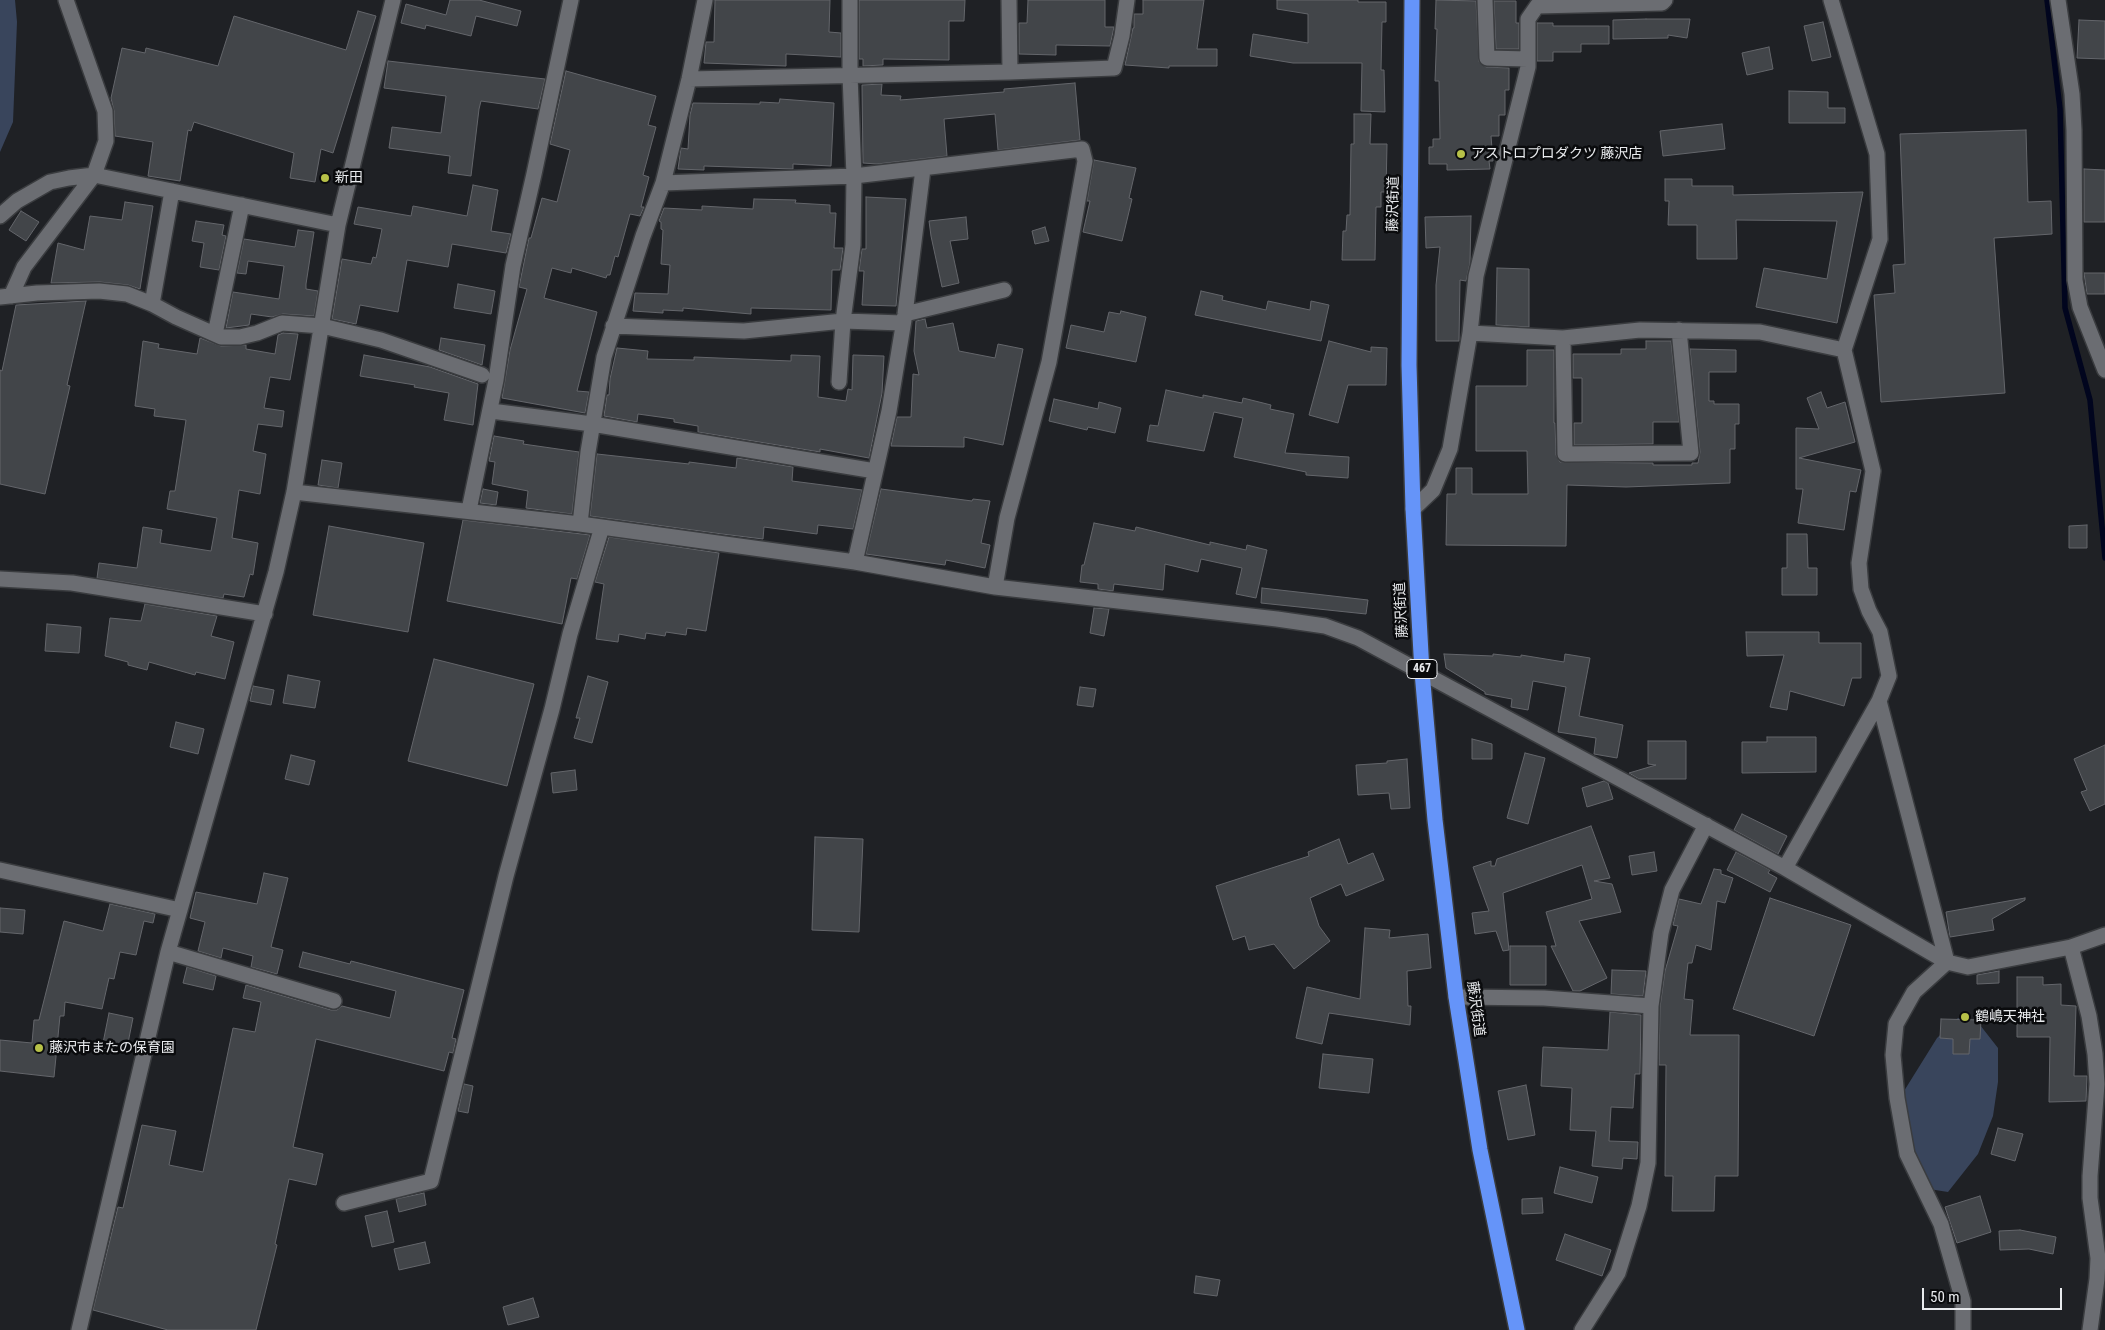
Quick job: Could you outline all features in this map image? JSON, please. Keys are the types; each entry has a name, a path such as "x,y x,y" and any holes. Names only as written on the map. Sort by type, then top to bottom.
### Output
{"highway":[{"name":"藤沢街道","path":"1412,0 1409,365 1412,509 1422,672 1435,820 1456,996 1480,1150 1517,1330"}],"street":[{"path":"5,296 94,175 106,142 105,111 66,0"},
{"path":"79,1330 168,952 265,614 294,492 338,225 393,0"},
{"path":"469,510 491,411 513,266 571,0"},
{"path":"580,524 592,424 604,357 663,183 689,79 705,0"},
{"path":"839,382 843,321 853,245 854,176 850,75 850,0"},
{"path":"1009,0 1010,72"},
{"path":"689,79 1114,68 1122,36 1127,0"},
{"path":"1485,0 1487,58 1528,59"},
{"path":"1412,509 1434,490 1450,449 1470,333 1476,276 1525,76 1528,59 1528,19 1537,6 1579,2 1662,3 1665,0"},
{"path":"1785,868 1879,702 1889,676 1880,632 1869,612 1861,589 1859,563 1873,471 1844,350 1880,239 1877,154 1831,0"},
{"path":"2058,0 2072,94 2075,280 2080,307 2105,370"},
{"path":"663,183 854,176 1082,149 1085,161 1049,362 1009,509 995,587"},
{"path":"855,562 889,411 904,318 923,169"},
{"path":"0,216 17,201 50,182 94,175 338,225"},
{"path":"152,304 172,191"},
{"path":"215,334 242,205"},
{"path":"613,326 744,331 843,321 904,318 1004,290"},
{"path":"5,296 99,291 127,294 221,337 257,333 282,323 322,326 381,340 482,375"},
{"path":"1470,333 1563,338 1640,330 1760,332 1844,350"},
{"path":"1563,338 1565,454 1691,453 1679,330"},
{"path":"491,411 592,424 875,471"},
{"path":"294,492 469,510 580,524 855,562 995,587 1277,618 1325,626 1358,638 1706,825 1785,868 1947,962 1968,967 2071,947 2105,936"},
{"path":"344,1204 431,1181 506,876 552,709 570,634 602,527"},
{"path":"0,579 72,583 265,614"},
{"path":"1879,702 1947,962"},
{"path":"1582,1330 1618,1273 1639,1206 1648,1163 1651,1006 1661,933 1672,890 1706,825"},
{"path":"0,870 180,910"},
{"path":"2071,947 2088,1016 2095,1054 2097,1084 2090,1198 2098,1258 2098,1279 2090,1330"},
{"path":"168,952 334,1001"},
{"path":"1947,962 1914,992 1896,1024 1893,1055 1897,1098 1907,1154 1941,1224 1963,1301 1963,1330"},
{"path":"1456,996 1544,998 1651,1006"}],"shaded area":[{"path":"0,0 15,0 17,22 13,122 0,152"},
{"path":"1958,1018 1980,1025 1998,1048 1998,1082 1993,1116 1978,1154 1948,1192 1929,1189 1903,1162 1904,1091 1937,1038"}],"building":[{"path":"450,0 479,0 521,11 517,26 476,16 471,36 426,25 425,29 401,23 406,4 446,15"},
{"path":"715,0 830,0 829,32 841,33 841,57 786,54 786,66 704,63 706,42 714,42"},
{"path":"859,0 965,0 964,21 949,21 949,60 883,59 883,65 863,66 863,59 859,59"},
{"path":"1028,0 1105,0 1105,27 1114,27 1110,46 1056,45 1056,55 1019,54 1019,23 1027,23"},
{"path":"1143,0 1204,0 1197,49 1217,49 1217,66 1169,66 1169,68 1125,65 1134,28 1134,14 1143,14"},
{"path":"1277,0 1386,2 1386,22 1382,22 1381,70 1384,70 1385,112 1361,111 1362,63 1293,63 1250,56 1253,34 1308,43 1308,14 1277,9"},
{"path":"1436,0 1476,1 1479,62 1486,67 1509,68 1509,90 1505,90 1505,115 1499,115 1499,136 1491,136 1493,161 1489,161 1490,169 1447,170 1447,164 1429,164 1429,147 1433,147 1433,139 1440,139 1439,81 1435,81"},
{"path":"1494,1 1516,1 1516,23 1519,23 1519,49 1496,49"},
{"path":"358,11 376,16 333,153 321,149 315,182 290,178 294,153 194,122 191,131 188,130 180,181 148,176 153,142 115,136 114,111 111,98 122,48 145,53 146,48 218,66 234,16 346,50"},
{"path":"1690,19 1687,38 1668,35 1668,38 1613,39 1613,20"},
{"path":"2079,20 2105,21 2105,59 2077,58"},
{"path":"1823,22 1831,57 1812,61 1804,26"},
{"path":"1537,23 1553,23 1553,26 1609,26 1609,44 1581,44 1581,52 1553,52 1553,61 1537,61"},
{"path":"1769,47 1773,69 1747,75 1742,53"},
{"path":"388,61 545,79 538,109 481,101 471,176 448,173 450,156 389,148 392,127 441,133 446,96 384,88"},
{"path":"566,71 656,96 648,125 656,127 643,175 649,177 641,207 644,207 640,216 630,214 618,257 615,256 610,275 607,275 606,278 572,268 571,273 552,268 544,298 597,312 577,391 589,392 585,413 502,398 510,350 527,289 519,287 529,238 531,238 542,198 557,202 570,150 550,144"},
{"path":"1075,83 1080,140 998,150 995,114 944,119 947,156 877,164 863,163 862,85 882,84 881,95 901,96 900,100 1004,92 1004,89"},
{"path":"1789,91 1828,92 1828,108 1845,108 1845,123 1789,123"},
{"path":"780,99 834,103 831,166 793,164 793,169 704,166 704,170 678,169 681,148 688,149 690,115 693,103 760,104 760,102 779,103"},
{"path":"1354,114 1371,114 1370,144 1387,144 1386,192 1381,192 1381,207 1376,207 1375,260 1342,260 1343,231 1346,231 1347,215 1350,215 1351,144 1354,144"},
{"path":"1722,124 1725,149 1663,156 1660,131"},
{"path":"2026,130 2028,202 2051,201 2052,234 1994,238 2005,393 1881,402 1874,295 1895,293 1893,265 1905,264 1900,134"},
{"path":"1094,160 1136,168 1129,198 1132,199 1122,241 1083,232 1090,201 1087,201"},
{"path":"2084,169 2105,170 2105,222 2084,222"},
{"path":"1665,179 1692,179 1692,186 1733,186 1733,195 1863,192 1837,323 1756,307 1764,268 1827,279 1837,221 1736,220 1737,259 1697,259 1697,225 1668,225 1669,201 1665,201"},
{"path":"473,185 498,190 491,231 511,234 506,253 452,244 448,267 407,260 398,312 360,305 356,324 332,319 342,259 371,264 373,257 376,258 382,229 354,224 358,207 411,216 413,206 467,216"},
{"path":"866,197 906,199 896,306 862,305 864,271 859,271 862,249 866,249"},
{"path":"754,199 796,200 795,203 830,205 830,213 836,213 834,248 843,248 840,270 832,270 831,310 751,308 751,314 683,308 683,311 663,310 663,313 633,311 635,293 668,294 670,265 661,264 663,230 659,221 664,208 702,210 702,206 753,209"},
{"path":"125,202 153,206 140,289 128,285 100,282 51,283 58,243 84,250 90,216 122,220"},
{"path":"21,211 39,222 26,241 9,230"},
{"path":"1471,216 1470,263 1466,281 1460,280 1459,341 1436,341 1436,285 1440,247 1426,248 1425,217"},
{"path":"966,217 968,239 950,241 959,283 942,287 929,221"},
{"path":"196,221 224,225 222,235 226,236 219,270 200,267 204,243 192,241"},
{"path":"1045,227 1049,241 1035,244 1032,231"},
{"path":"298,230 314,232 306,289 318,291 314,316 283,314 272,317 251,314 249,325 226,328 233,292 279,299 284,266 248,261 246,274 237,273 244,239 295,247"},
{"path":"1497,268 1529,269 1529,327 1496,325"},
{"path":"2084,273 2105,273 2105,294 2087,294"},
{"path":"458,284 495,291 491,314 454,308"},
{"path":"1201,291 1223,296 1222,300 1266,310 1268,301 1310,310 1311,301 1329,305 1321,341 1195,315"},
{"path":"86,301 67,385 70,386 45,494 0,484 0,370 2,371 16,305"},
{"path":"1121,311 1146,317 1136,362 1066,348 1071,325 1104,332 1109,312 1120,314"},
{"path":"925,319 927,328 953,323 959,351 995,358 998,344 1023,349 1003,445 964,437 964,447 891,446 897,417 911,417 913,374 919,375 914,351 916,321"},
{"path":"283,333 298,334 290,380 270,377 264,408 284,411 282,427 258,424 253,451 266,454 260,494 239,490 232,538 258,543 253,575 250,574 244,597 224,594 223,598 97,578 99,563 137,568 143,527 162,530 160,543 211,551 217,518 167,509 170,491 175,491 186,420 154,416 155,409 135,406 143,341 159,344 158,348 197,354 200,338 221,346 246,345 246,349 275,354 278,335"},
{"path":"441,338 485,345 482,365 439,350"},
{"path":"1329,341 1371,352 1371,347 1387,348 1386,385 1348,385 1338,423 1309,415"},
{"path":"1646,341 1671,341 1679,422 1653,422 1653,444 1574,445 1574,423 1582,423 1582,378 1573,378 1573,354 1621,354 1621,349 1646,349"},
{"path":"617,348 648,351 647,359 694,360 694,357 791,361 791,355 820,356 818,397 846,401 848,389 852,390 853,355 884,356 882,393 869,458 820,449 820,452 698,432 698,426 674,422 674,419 638,414 637,422 604,416"},
{"path":"1690,349 1736,350 1736,372 1709,372 1709,401 1714,401 1714,404 1739,404 1739,424 1735,424 1735,449 1730,449 1730,483 1626,487 1567,485 1566,546 1446,545 1447,494 1456,494 1456,468 1472,468 1472,494 1528,494 1527,451 1476,451 1476,386 1527,386 1527,350 1554,350 1554,423 1556,455 1560,462 1692,465 1692,463 1698,463 1700,452"},
{"path":"364,355 430,367 478,384 473,425 444,420 449,393 360,376"},
{"path":"1166,390 1203,398 1203,395 1242,403 1243,398 1271,405 1270,409 1294,414 1285,453 1349,457 1348,478 1306,475 1306,472 1234,457 1243,418 1214,412 1204,451 1147,441 1150,425 1158,426"},
{"path":"1821,392 1827,408 1845,402 1855,442 1799,458 1861,470 1856,492 1850,491 1844,530 1798,523 1803,489 1796,489 1796,428 1819,429 1807,398"},
{"path":"1054,399 1098,409 1099,402 1121,408 1115,433 1088,427 1087,430 1049,421"},
{"path":"494,436 524,441 523,444 579,452 572,514 526,508 528,491 492,484 495,462 489,461"},
{"path":"597,454 736,468 737,458 793,467 792,481 862,490 853,529 818,525 817,534 764,527 763,539 722,534 590,516"},
{"path":"322,460 342,463 338,488 318,485"},
{"path":"483,489 498,492 496,505 480,503"},
{"path":"881,489 972,501 973,499 990,501 981,543 990,545 985,568 946,560 945,565 866,554"},
{"path":"463,520 590,535 577,579 571,578 562,624 447,601"},
{"path":"1094,523 1135,531 1136,527 1210,545 1210,542 1246,550 1247,545 1267,550 1256,598 1236,594 1242,568 1201,559 1198,572 1165,564 1163,590 1114,584 1113,591 1098,589 1098,584 1080,582 1082,565 1084,565"},
{"path":"2087,525 2087,548 2069,548 2069,526"},
{"path":"329,526 424,543 408,632 313,615"},
{"path":"1787,534 1807,534 1808,568 1817,568 1817,595 1782,595 1782,568 1787,568"},
{"path":"609,537 719,553 706,631 687,628 686,635 666,632 665,636 646,633 645,639 619,634 618,642 596,639 604,584 595,582"},
{"path":"1262,588 1368,600 1366,614 1261,603"},
{"path":"145,604 217,616 211,636 234,642 225,679 196,672 195,675 149,662 147,670 128,665 128,662 105,656 110,618 141,621"},
{"path":"1094,608 1109,609 1104,636 1090,633"},
{"path":"47,624 81,627 79,653 45,651"},
{"path":"1746,632 1819,632 1819,643 1861,643 1861,678 1852,678 1844,706 1790,691 1787,710 1770,707 1784,655 1747,656"},
{"path":"1444,654 1493,656 1493,654 1521,657 1521,655 1564,662 1565,654 1590,658 1579,716 1623,725 1617,758 1594,754 1596,738 1558,732 1566,687 1533,681 1528,710 1511,707 1512,699 1485,694 1485,692 1446,668"},
{"path":"434,659 534,684 507,786 408,761"},
{"path":"288,675 320,681 315,708 283,703"},
{"path":"588,676 608,682 592,743 574,738 580,718 576,718"},
{"path":"253,686 274,690 271,705 250,701"},
{"path":"1080,687 1096,689 1093,707 1077,705"},
{"path":"176,722 204,729 198,754 170,747"},
{"path":"1767,737 1816,737 1816,772 1742,773 1742,742 1767,742"},
{"path":"1472,739 1492,744 1492,759 1472,759"},
{"path":"1648,741 1686,741 1686,779 1639,779 1629,773 1656,765 1648,764"},
{"path":"2105,745 2105,804 2090,811 2081,792 2087,790 2074,759"},
{"path":"1525,753 1545,758 1528,824 1507,818"},
{"path":"291,755 315,761 309,785 285,779"},
{"path":"1407,759 1410,808 1391,809 1389,793 1358,795 1356,765 1387,763 1387,761"},
{"path":"575,770 577,790 553,793 551,773"},
{"path":"1604,781 1608,783 1613,799 1587,807 1582,788"},
{"path":"1742,814 1787,836 1778,854 1734,830"},
{"path":"1591,826 1610,878 1594,881 1612,884 1621,912 1579,921 1607,978 1580,991 1573,991 1551,946 1556,946 1546,912 1592,899 1582,865 1503,893 1509,950 1503,951 1496,931 1475,934 1472,913 1489,911 1473,867 1491,861 1491,866 1495,866 1497,859"},
{"path":"815,837 863,839 859,932 812,930"},
{"path":"1339,839 1348,864 1373,853 1384,880 1346,896 1341,884 1310,898 1319,926 1330,941 1294,969 1274,944 1249,950 1245,936 1233,940 1216,886 1309,856 1308,852"},
{"path":"1654,852 1657,871 1632,875 1629,856"},
{"path":"1736,852 1770,870 1768,873 1777,878 1770,892 1727,870"},
{"path":"1714,869 1721,870 1721,874 1733,878 1725,903 1717,901 1711,950 1696,945 1692,963 1688,963 1684,999 1693,1000 1690,1035 1739,1035 1738,1176 1715,1176 1714,1211 1672,1211 1673,1176 1665,1176 1666,1065 1659,1065 1660,1007 1665,971 1678,926 1673,925 1679,899 1701,904"},
{"path":"264,873 288,878 271,947 283,950 277,974 251,967 253,956 223,948 221,958 198,951 205,922 190,918 196,892 257,904"},
{"path":"1770,898 1851,925 1814,1036 1733,1009"},
{"path":"2025,898 2025,900 1992,919 1994,930 1950,937 1946,912"},
{"path":"110,904 155,914 153,923 144,921 136,955 120,952 114,979 109,978 102,1009 65,1002 64,1016 60,1016 54,1077 0,1071 0,1040 32,1043 34,1020 39,1020 64,921 103,931"},
{"path":"0,908 25,910 23,934 0,932"},
{"path":"1365,928 1390,930 1389,938 1428,934 1431,968 1407,971 1408,1006 1411,1006 1410,1025 1329,1013 1322,1044 1296,1038 1307,987 1360,999"},
{"path":"1510,946 1546,946 1546,985 1510,985"},
{"path":"303,952 350,964 351,961 464,990 452,1038 456,1039 453,1053 449,1052 444,1071 316,1039 293,1147 323,1154 316,1185 289,1179 275,1244 277,1245 256,1330 168,1330 93,1310 118,1207 123,1208 142,1125 176,1131 169,1165 203,1172 233,1028 255,1032 261,1002 243,998 246,985 331,1010 337,1010 342,1006 390,1018 396,991 299,967"},
{"path":"187,967 216,976 213,990 183,983"},
{"path":"1612,970 1646,971 1643,996 1611,994"},
{"path":"1999,971 1999,983 1977,984 1977,975"},
{"path":"2017,977 2043,977 2043,985 2061,984 2061,1005 2076,1006 2074,1076 2087,1076 2086,1101 2049,1102 2050,1037 2017,1037"},
{"path":"1610,1012 1641,1015 1640,1074 1635,1074 1633,1108 1611,1107 1609,1141 1638,1142 1637,1159 1623,1158 1622,1169 1592,1166 1596,1131 1570,1130 1572,1088 1541,1086 1543,1047 1608,1050"},
{"path":"109,1013 133,1018 126,1053 102,1048"},
{"path":"1941,1019 1981,1020 1980,1039 1970,1039 1969,1054 1953,1054 1953,1039 1940,1038"},
{"path":"1323,1054 1373,1059 1369,1093 1319,1088"},
{"path":"464,1084 473,1086 468,1113 458,1111"},
{"path":"1526,1085 1535,1135 1508,1140 1498,1091"},
{"path":"1998,1128 2023,1134 2015,1161 1991,1154"},
{"path":"1560,1167 1598,1177 1592,1203 1554,1193"},
{"path":"424,1193 426,1205 399,1212 396,1199"},
{"path":"1980,1196 1991,1232 1957,1243 1945,1207"},
{"path":"1542,1198 1543,1213 1522,1214 1522,1199"},
{"path":"387,1211 394,1242 372,1247 365,1216"},
{"path":"2020,1230 2056,1237 2053,1254 2029,1249 2000,1250 1999,1231"},
{"path":"1565,1234 1611,1250 1602,1276 1556,1260"},
{"path":"425,1242 430,1263 399,1270 394,1249"},
{"path":"1196,1276 1220,1280 1217,1296 1194,1293"},
{"path":"533,1298 539,1317 508,1325 503,1307"}],"waterway":[{"path":"2047,0 2060,109 2065,308 2090,400 2105,558"}],"place":[{"name":"アストロプロダクツ 藤沢店","path":"1461,154"},
{"name":"新田","path":"325,178"},
{"name":"鶴嶋天神社","path":"1965,1017"},
{"name":"藤沢市またの保育園","path":"39,1048"}]}
